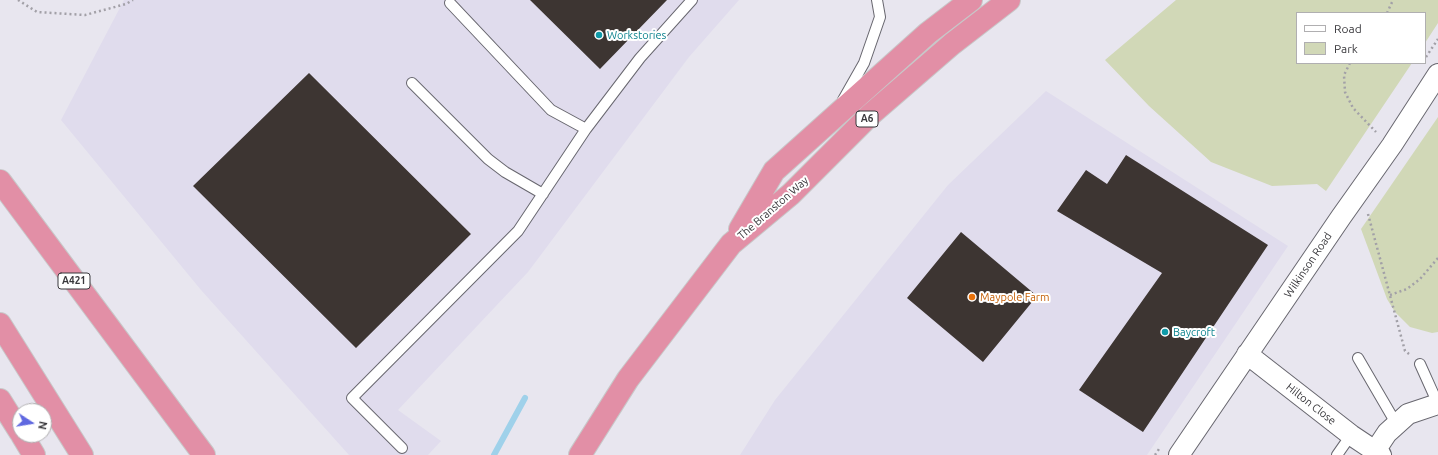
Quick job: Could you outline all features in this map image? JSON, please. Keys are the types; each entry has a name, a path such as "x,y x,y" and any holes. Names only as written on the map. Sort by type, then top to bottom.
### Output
{"highway":[{"path":"731,244 774,171 928,33 971,0"},
{"name":"The Branston Way","path":"580,455 628,379 731,244 791,194 882,105 952,44 1009,0"},
{"name":"A421","path":"0,181 204,455"},
{"path":"0,324 82,455"},
{"path":"0,400 12,419"},
{"path":"27,443 34,455"}],"street":[{"name":"Wilkinson Road","path":"1179,455 1392,145 1438,74"},
{"name":"Hilton Close","path":"1247,354 1351,435 1378,453 1387,433 1408,414 1438,404"}],"lane":[{"path":"402,448 352,398 518,231 586,129 640,58 692,0"},
{"path":"832,119 864,63 880,17 877,0"},
{"path":"450,2 551,110 586,129"},
{"path":"412,83 488,159 505,172 543,194"},
{"path":"1358,358 1397,425"},
{"path":"1420,364 1438,404"},
{"path":"1337,455 1351,435"}],"path":[{"path":"18,0 37,12 84,15 126,4 133,0"},
{"path":"1387,12 1393,0"},
{"path":"1426,57 1438,39"},
{"path":"1350,64 1344,75 1345,92 1352,108 1375,132 1392,145"},
{"path":"1361,188 1405,351 1420,364"},
{"path":"1390,295 1406,289 1420,279 1438,258"}],"shaded area":[{"path":"124,0 739,0 689,57 528,272 398,410 441,441 428,455 349,455 201,290 61,120"},
{"path":"1046,91 1288,246 1147,455 740,455 775,400 948,185"}],"green space":[{"path":"1176,0 1438,0 1438,23 1426,41 1426,12 1296,12 1296,64 1411,64 1326,191 1317,184 1272,186 1211,162 1149,106 1105,60"},
{"path":"1438,117 1438,332 1432,333 1410,327 1395,312 1387,299 1361,229"}],"building":[{"name":"Workstories","path":"530,0 667,0 600,69"},
{"path":"309,73 471,234 356,348 193,186"},
{"name":"Baycroft","path":"1126,155 1268,245 1143,432 1079,390 1162,273 1057,211 1086,170 1107,184"},
{"name":"Maypole Farm","path":"961,232 1037,296 983,362 907,298"}],"waterway":[{"path":"494,455 525,398"}],"place":[{"name":"Workstories","path":"599,35"},
{"name":"Maypole Farm","path":"972,297"},
{"name":"Baycroft","path":"1165,332"}]}
